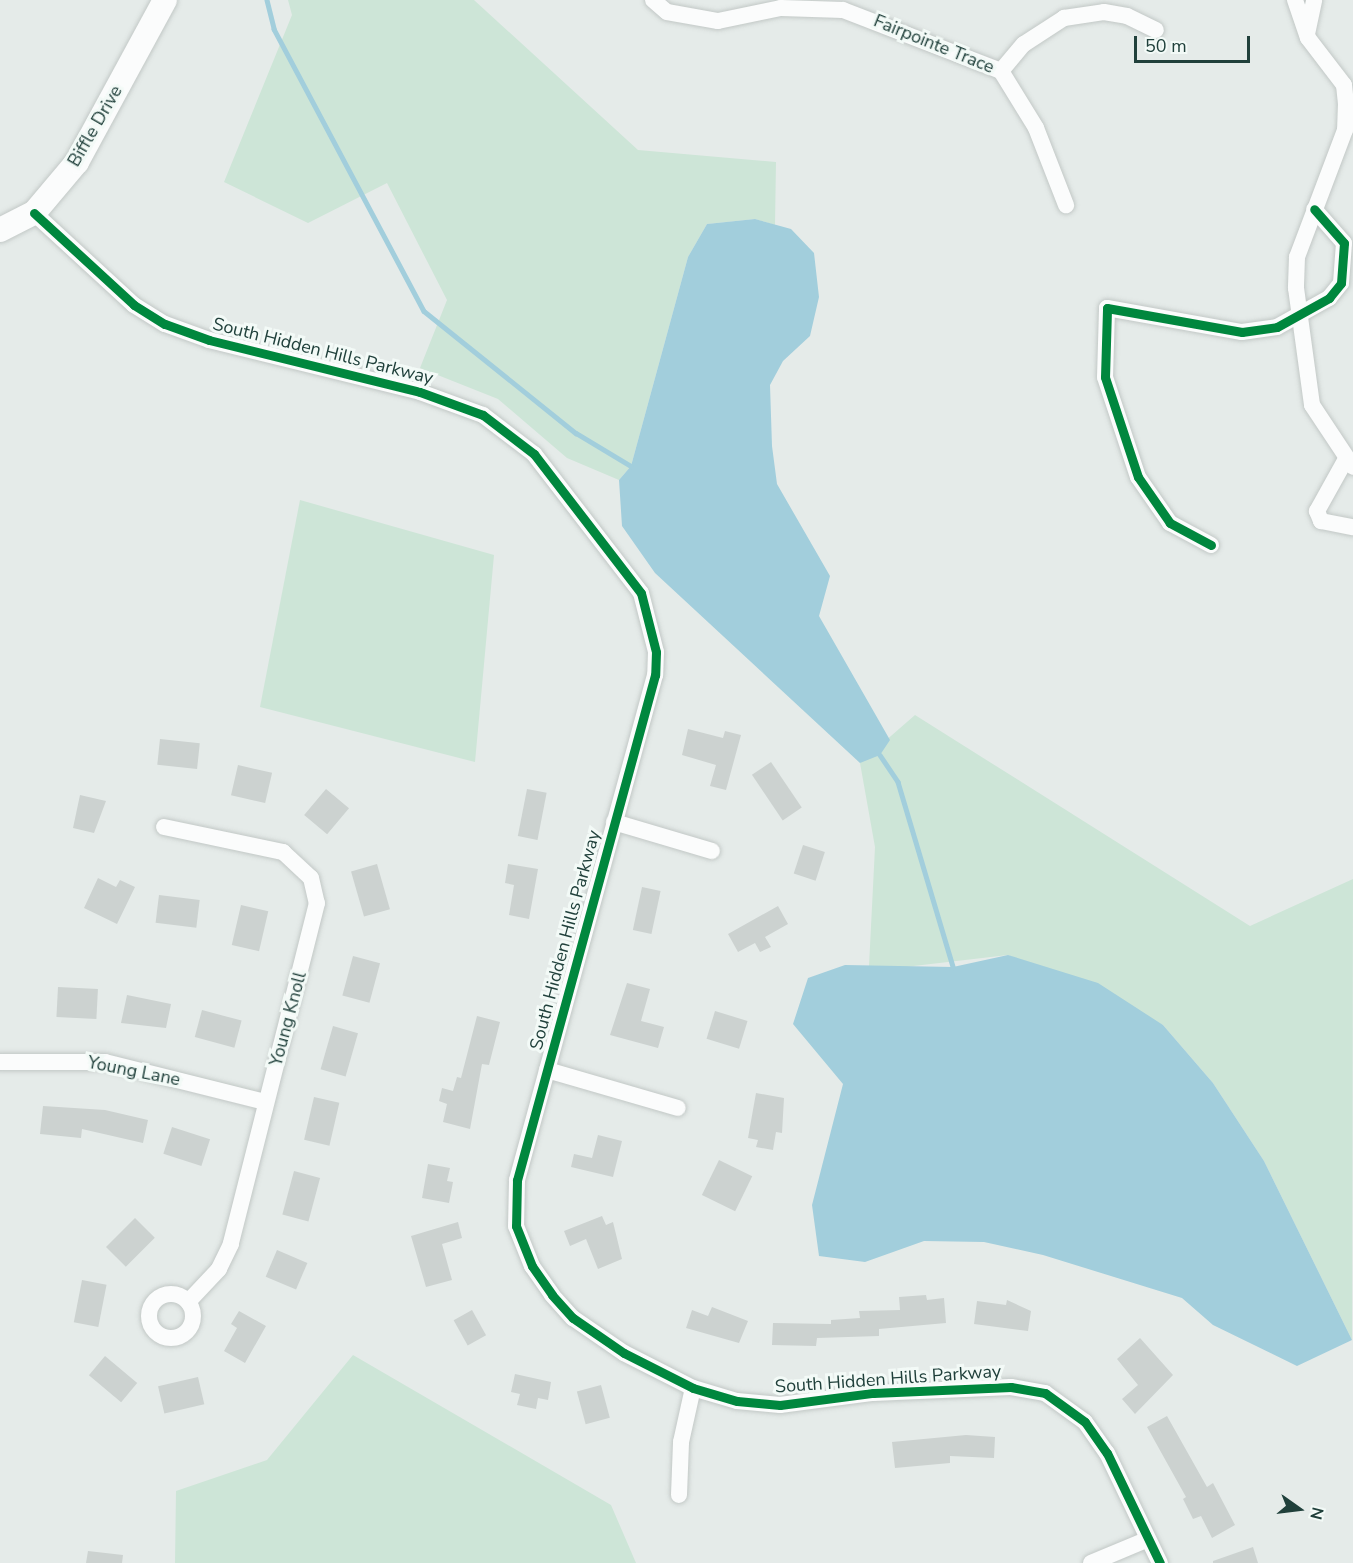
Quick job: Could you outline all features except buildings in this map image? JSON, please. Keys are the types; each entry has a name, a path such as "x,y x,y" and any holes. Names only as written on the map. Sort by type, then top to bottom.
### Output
{"street":[{"name":"Biffle Drive","path":"0,230 34,213 77,162 165,0"},
{"name":"Fairpointe Trace","path":"653,0 667,12 718,21 781,8 843,10 1001,71 1036,128 1066,205"},
{"path":"1295,0 1306,35 1348,86 1345,130 1297,257 1300,312 1311,405 1349,463 1317,511 1321,520 1353,527"},
{"path":"1306,35 1314,0"},
{"path":"1001,71 1024,44 1064,18 1104,12 1127,16 1156,30"},
{"path":"1210,545 1170,523 1138,477 1105,376 1107,308 1242,332 1277,327 1300,312 1329,298 1341,283 1345,266 1344,243 1314,209"},
{"name":"South Hidden Hills Parkway","path":"34,213 134,305 165,324 209,340 420,392 483,415 534,454 648,608 655,675 547,1070 515,1203 516,1226 532,1266 573,1318 624,1353 693,1388 737,1401 780,1405 873,1393 1011,1387 1045,1393 1085,1422 1107,1453 1146,1539 1160,1563"},
{"path":"614,822 712,851"},
{"name":"Young Knoll","path":"164,827 283,852 311,878 317,903 313,927 266,1101 231,1244 219,1269 188,1302"},
{"name":"Young Lane","path":"0,1062 105,1062 266,1101"},
{"path":"547,1070 678,1108"},
{"path":"680,1495 681,1442 693,1388"},
{"path":"1091,1563 1146,1539"}],"green space":[{"path":"288,0 474,0 638,150 776,162 775,225 755,219 707,224 688,257 631,466 619,480 567,458 498,399 420,368 447,300 387,183 308,223 224,182 292,15"},
{"path":"300,500 494,555 475,762 260,707"},
{"path":"915,715 1250,926 1353,879 1352,1340 1264,1161 1213,1083 1163,1025 1008,955 905,967 869,966 875,847 860,763"},
{"path":"353,1355 611,1505 636,1563 175,1563 176,1491 267,1460"}],"water":[{"path":"755,219 791,229 814,253 819,297 810,336 783,361 770,385 772,446 777,484 830,576 819,616 890,740 880,755 860,763 655,573 622,526 619,480 631,466 688,257 707,224"},
{"path":"1008,955 1098,983 1163,1025 1213,1083 1264,1161 1352,1340 1297,1366 1213,1325 1182,1298 1043,1255 984,1242 924,1241 865,1262 819,1256 812,1205 843,1084 793,1024 808,978 845,965 953,967"}],"waterway":[{"path":"267,0 274,29 424,311 576,433 631,466"},
{"path":"880,755 898,782 953,967"}],"cycle path":[{"path":"1211,545 1170,523 1138,477 1105,377 1107,308 1242,332 1277,327 1329,298 1341,283 1344,243 1314,209"},
{"path":"34,213 134,305 165,324 209,340 420,392 483,415 534,454 641,593 656,652 655,675 517,1180 516,1226 532,1266 552,1295 573,1318 624,1353 693,1388 737,1401 780,1405 873,1393 1011,1387 1045,1393 1085,1422 1107,1453 1160,1563"}]}
